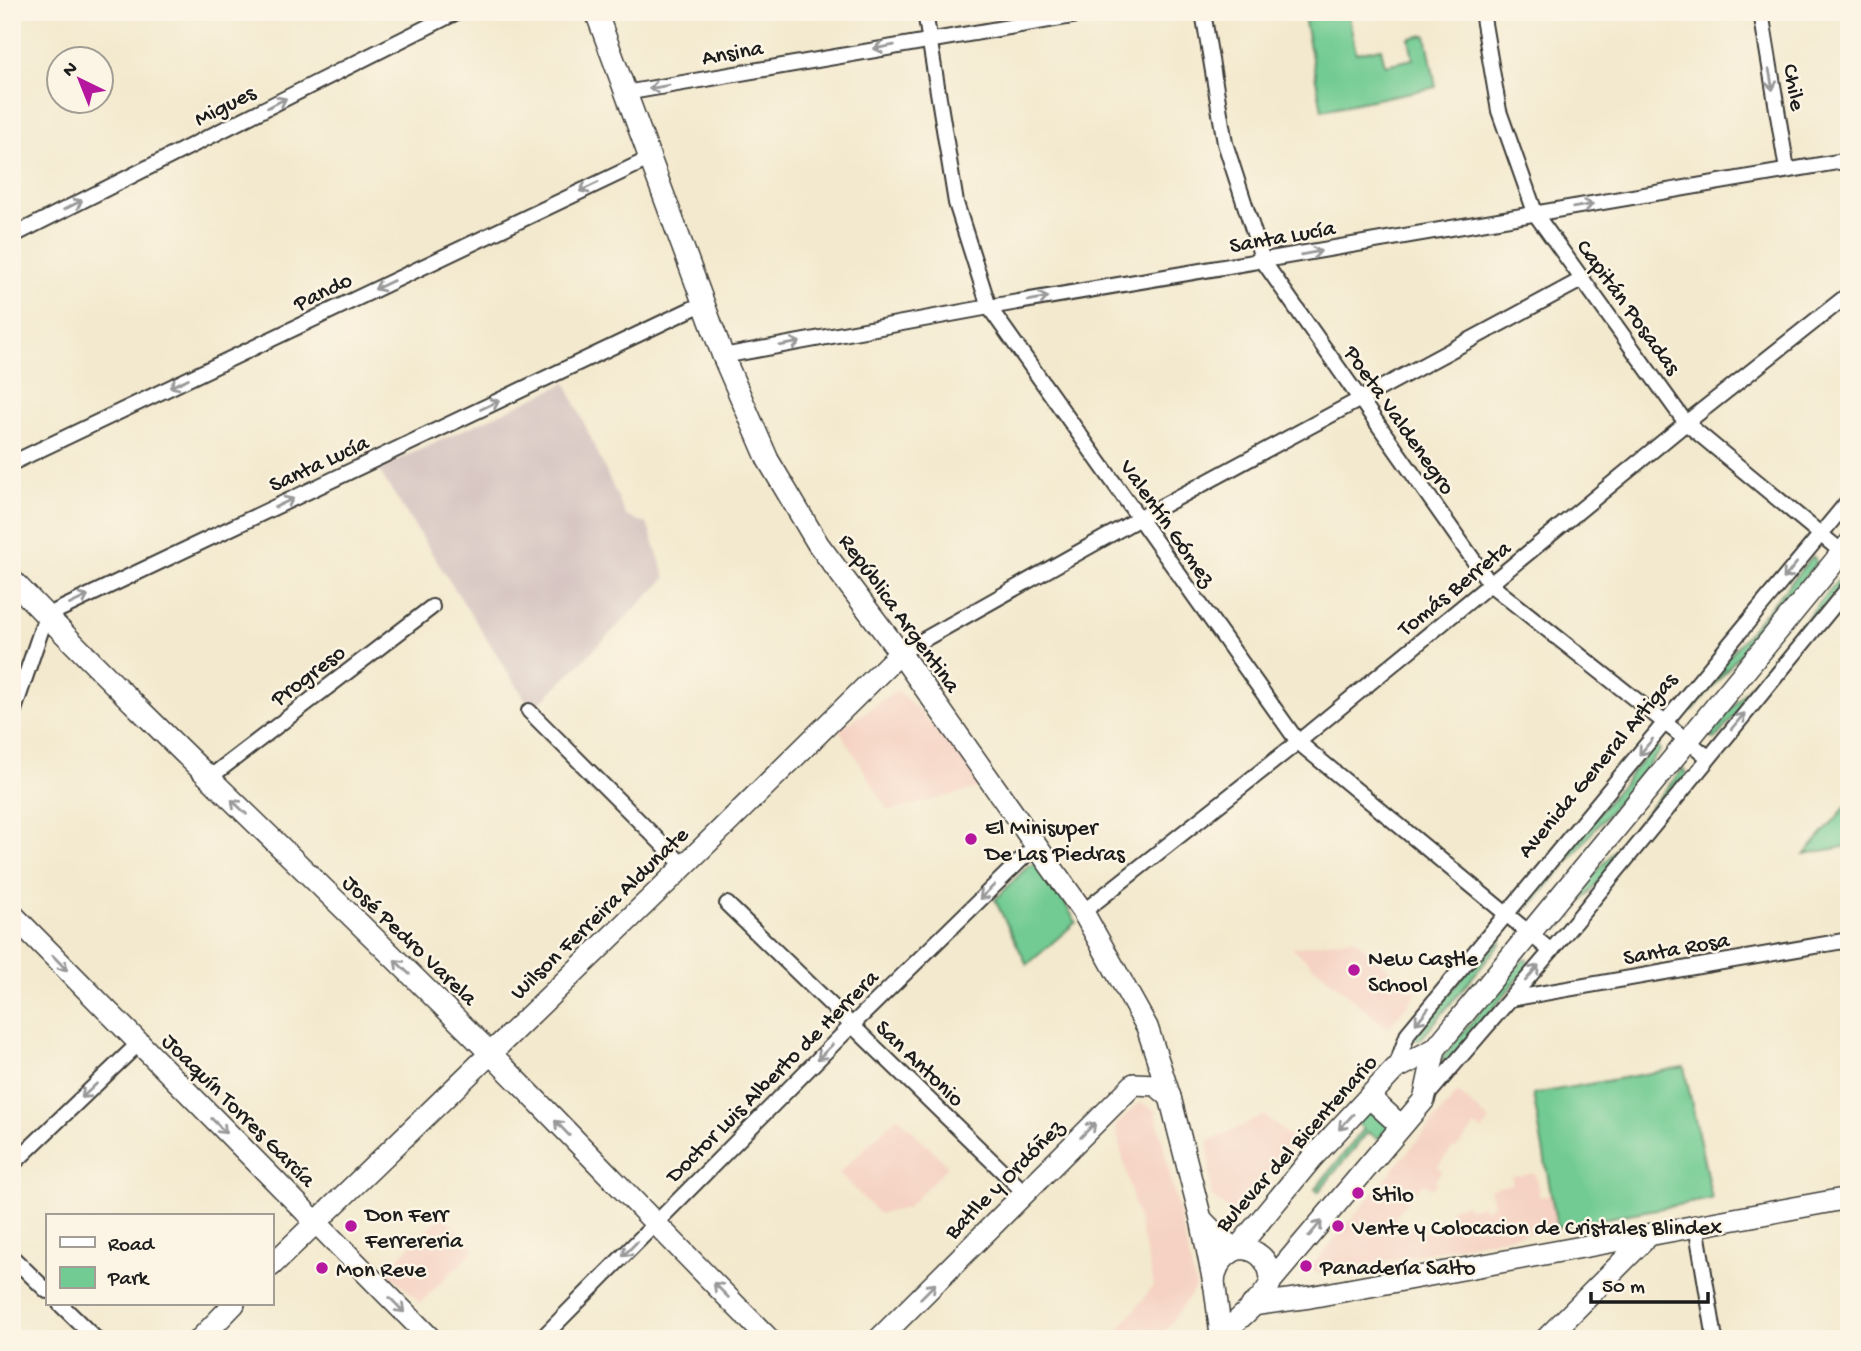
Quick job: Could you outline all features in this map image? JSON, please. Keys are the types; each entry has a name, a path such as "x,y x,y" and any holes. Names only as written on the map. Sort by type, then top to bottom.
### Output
{"street":[{"name":"Migues","path":"12,236 457,12"},
{"name":"República Argentina","path":"596,12 723,356 768,460 811,532 1083,912 1147,1027 1170,1097 1201,1219 1215,1289 1221,1337"},
{"name":"Valentín Gómez","path":"925,12 956,203 989,307 1298,742 1551,951"},
{"name":"Ansina","path":"625,93 1096,12"},
{"name":"Poeta Valdenegro","path":"1203,12 1225,143 1263,261 1491,585 1707,757"},
{"name":"Capitán Posadas","path":"1482,12 1499,111 1536,215 1686,423 1820,534 1846,551"},
{"name":"Chile","path":"1761,12 1787,170"},
{"name":"Pando","path":"12,463 651,158"},
{"name":"Santa Lucía","path":"723,356 989,307 1849,160"},
{"path":"900,653 1138,519 1583,279"},
{"name":"Tomás Berreta","path":"1083,912 1298,742 1686,423 1849,294"},
{"name":"Santa Lucía","path":"46,616 704,303"},
{"name":"Avenida General Artigas","path":"1395,1069 1408,1033 1849,500"},
{"name":"Bulevar del Bicentenario","path":"1215,1289 1216,1270 1222,1260 1237,1249 1312,1158 1395,1069 1435,1049 1686,741 1846,551"},
{"name":"José Pedro Varela","path":"12,580 209,778 491,1054 769,1339"},
{"path":"1424,1100 1551,951 1707,757 1849,587"},
{"name":"Progreso","path":"209,778 432,607"},
{"path":"12,716 46,616"},
{"name":"Wilson Ferreira Aldunate","path":"273,1264 900,653"},
{"path":"529,712 684,866"},
{"name":"Doctor Luis Alberto de Herrera","path":"541,1339 850,1026 1036,845"},
{"name":"San Antonio","path":"727,904 1025,1193"},
{"name":"Joaquín Torres García","path":"12,915 431,1339"},
{"name":"Santa Rosa","path":"1510,999 1849,940"},
{"path":"12,1165 138,1044"},
{"name":"Batlle y Ordóñez","path":"879,1339 1134,1084 1154,1049"},
{"name":"Bulevar del Bicentenario","path":"1252,1305 1263,1298 1271,1281 1424,1100 1435,1049"},
{"path":"1134,1084 1156,1084 1170,1097"},
{"path":"1369,1097 1401,1126"},
{"path":"1215,1289 1229,1303 1239,1307 1310,1297 1849,1198"},
{"path":"1201,1219 1237,1249 1248,1249 1267,1262 1271,1281 1310,1297"},
{"path":"1696,1225 1715,1339"},
{"path":"1546,1339 1648,1236"},
{"path":"12,1257 46,1290"},
{"path":"1221,1337 1252,1305"},
{"path":"62,1306 96,1339"},
{"path":"200,1339 232,1306"}],"shaded area":[{"path":"566,383 626,516 647,524 666,578 543,700 531,708 378,469"},
{"path":"897,690 995,784 889,811 839,730"},
{"name":"New Castle School","path":"1353,938 1417,993 1388,1029 1292,948"},
{"path":"1458,1092 1490,1121 1482,1131 1475,1126 1456,1149 1453,1148 1438,1166 1442,1171 1432,1189 1423,1183 1395,1216 1402,1228 1417,1225 1419,1234 1453,1225 1450,1208 1466,1204 1468,1209 1482,1205 1483,1209 1493,1206 1490,1189 1512,1184 1512,1177 1535,1173 1540,1197 1551,1194 1557,1227 1319,1274 1313,1271 1313,1265"},
{"path":"1139,1102 1155,1110 1196,1287 1160,1339 1112,1339 1154,1285 1115,1126"},
{"path":"1264,1115 1296,1142 1234,1215 1211,1196 1208,1142"},
{"path":"898,1116 948,1166 907,1208 879,1214 839,1173"},
{"path":"442,1215 475,1249 420,1303 386,1270"}],"green space":[{"path":"1303,12 1348,12 1356,53 1381,48 1385,65 1413,59 1409,38 1426,35 1436,87 1322,110"},
{"path":"1813,556 1817,562 1693,710 1689,710 1687,706"},
{"path":"1839,579 1843,580 1844,584 1715,739 1712,738 1710,734"},
{"path":"1654,746 1660,751 1530,907 1526,906 1525,902"},
{"path":"1683,769 1687,775 1559,929 1554,929 1553,924"},
{"path":"1849,803 1849,846 1805,854"},
{"path":"1039,864 1076,922 1027,965 995,900 1028,866"},
{"path":"1497,937 1501,943 1420,1040 1415,1040 1414,1035"},
{"path":"1527,959 1529,965 1448,1064 1444,1063 1442,1058 1523,960"},
{"path":"1684,1067 1712,1199 1557,1227 1533,1094"},
{"path":"1365,1107 1391,1126 1378,1139 1368,1132 1318,1192 1315,1189 1364,1129 1356,1122"}],"place":[{"name":"El Minisuper De Las Piedras","path":"971,839"},
{"name":"New Castle School","path":"1354,970"},
{"name":"Stilo","path":"1358,1193"},
{"name":"Don Ferr Ferrereria","path":"351,1226"},
{"name":"Vente y Colocacion de Cristales Blindex","path":"1338,1226"},
{"name":"Panadería Salto","path":"1306,1266"},
{"name":"Mon Reve","path":"322,1268"}]}
